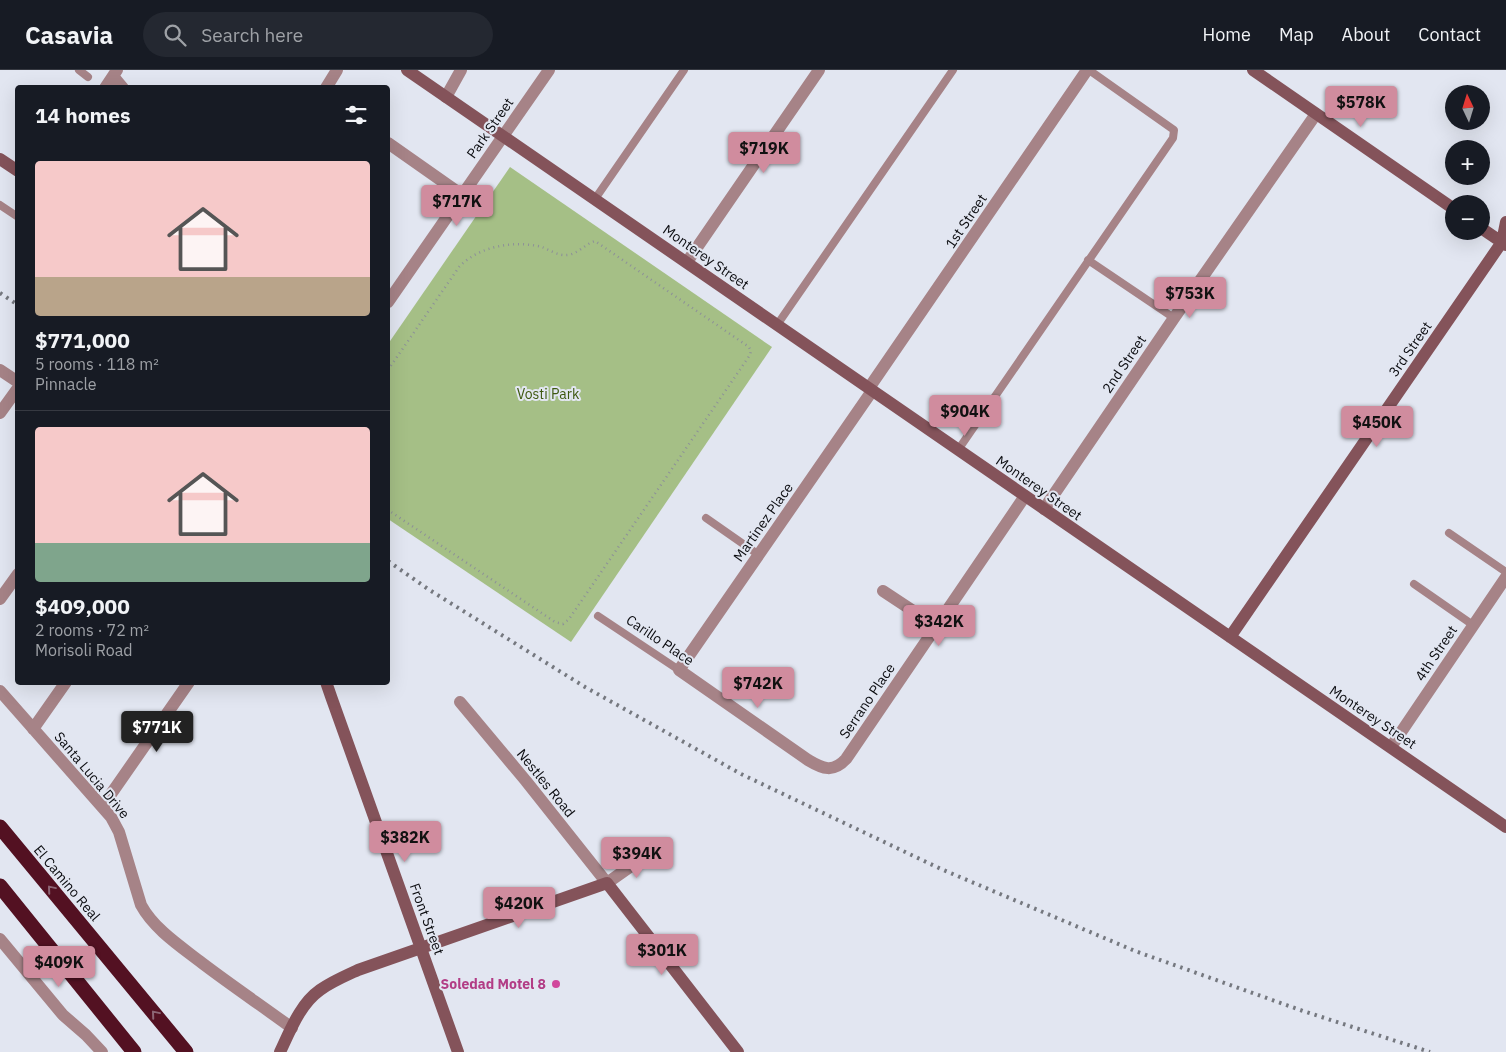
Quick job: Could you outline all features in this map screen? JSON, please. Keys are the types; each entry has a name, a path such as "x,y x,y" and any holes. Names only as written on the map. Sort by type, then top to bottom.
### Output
{"highway":[{"name":"El Camino Real","path":"0,827 186,1052"},
{"path":"0,886 134,1052"}],"street":[{"path":"328,85 337,70"},
{"name":"Monterey Street","path":"408,70 1506,827"},
{"path":"446,97 461,70"},
{"name":"Park Street","path":"390,299 549,70"},
{"path":"687,262 819,70"},
{"name":"1st Street","path":"871,389 1088,70"},
{"path":"1253,70 1445,203"},
{"path":"107,85 115,73 121,85"},
{"name":"2nd Street","path":"1044,509 1316,114"},
{"path":"390,144 462,195"},
{"path":"0,159 15,169"},
{"name":"3rd Street","path":"1230,637 1504,244 1506,222"},
{"path":"1490,234 1504,244"},
{"path":"0,370 15,380"},
{"name":"Martinez Place","path":"679,670 871,389"},
{"path":"0,413 15,392"},
{"name":"Serrano Place","path":"831,768 842,764 846,759 1025,496"},
{"name":"4th Street","path":"1391,747 1506,577"},
{"path":"0,599 15,578"},
{"path":"883,591 936,626"},
{"name":"Carillo Place","path":"679,670 808,760 818,766 831,768"},
{"path":"33,729 64,685"},
{"path":"102,807 187,685"},
{"name":"Front Street","path":"327,685 458,1052"},
{"name":"Santa Lucia Drive","path":"0,691 111,817 119,832 141,905 147,916 177,944 292,1028"},
{"name":"Nestles Road","path":"460,702 526,781 738,1052"},
{"path":"280,1052 306,1003 318,991 332,982 358,970 607,884 651,852"},
{"path":"0,938 63,1015 102,1052"}],"lane":[{"path":"79,70 88,76"},
{"path":"595,199 684,70"},
{"path":"776,325 953,70"},
{"path":"958,450 1173,138 1174,130 1088,70"},
{"path":"0,205 15,216"},
{"path":"1088,260 1174,318"},
{"path":"706,518 759,555"},
{"path":"1449,533 1506,572"},
{"path":"1414,584 1473,625"},
{"name":"Carillo Place","path":"598,616 679,670"}],"path":[{"path":"390,367 459,266 473,254 484,250 520,245 541,247 566,255 594,241 741,341 751,351 750,356 569,619 563,624 555,622 390,511"}],"green space":[{"name":"Vosti Park","path":"510,167 772,347 571,642 390,520 390,341"}],"railway":[{"path":"0,293 15,303"},
{"path":"390,562 428,589 585,687 741,774 941,869 1135,951 1303,1011 1430,1052"}],"place":[{"name":"Soledad Motel 8","path":"556,984"}]}
